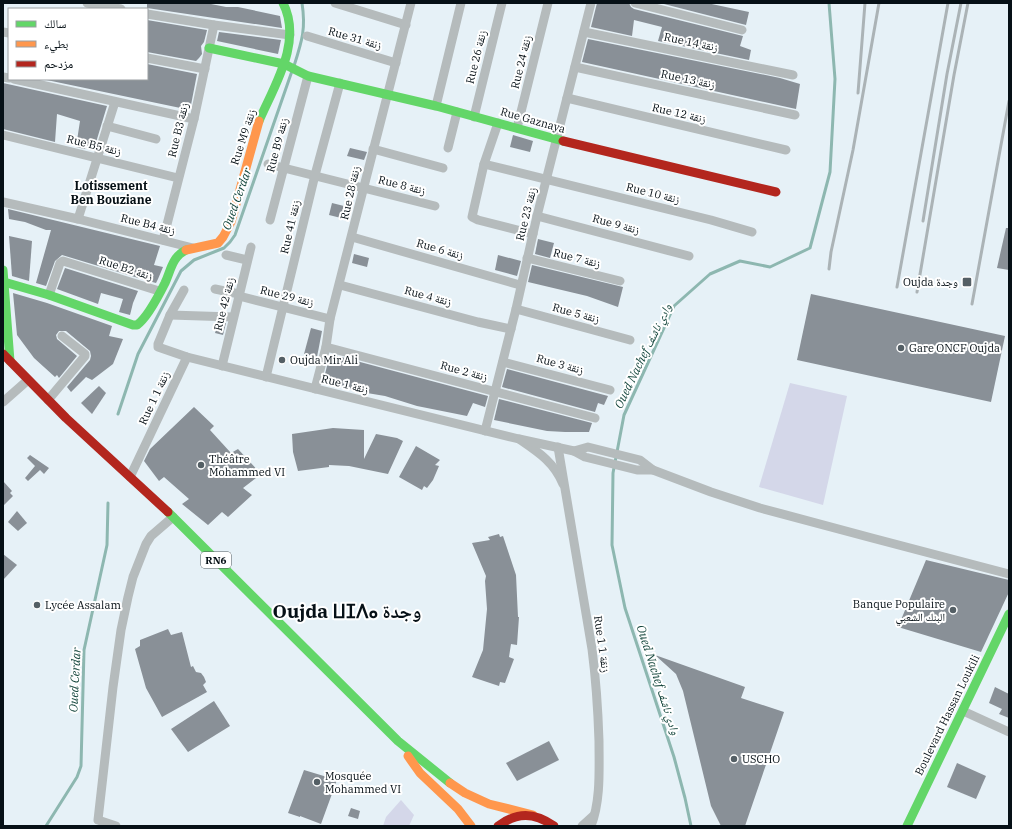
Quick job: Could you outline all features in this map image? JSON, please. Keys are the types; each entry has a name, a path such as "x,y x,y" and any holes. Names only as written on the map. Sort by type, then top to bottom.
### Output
{"street":[{"path":"87,3 115,8"},
{"name":"Rue M9 زنقة","path":"159,291 165,283 174,259 183,251 218,243 226,231 260,121 285,64 290,35 289,16 283,3"},
{"path":"335,3 406,25"},
{"name":"Rue 28 زنقة","path":"315,389 326,347 330,319 340,285 373,149 411,3"},
{"path":"436,106 461,3"},
{"name":"Rue 26 زنقة","path":"474,117 502,3"},
{"name":"Rue 24 زنقة","path":"517,128 548,3"},
{"name":"Rue 23 زنقة","path":"485,431 516,309 520,285 537,216 591,3"},
{"path":"635,3 742,30"},
{"path":"148,14 290,35"},
{"name":"Rue B3 زنقة","path":"163,240 194,119 214,25"},
{"name":"Rue 14 زنقة","path":"584,32 793,76"},
{"name":"Rue 31 زنقة","path":"307,36 396,63"},
{"name":"Rue Gaznaya","path":"210,48 285,64 308,76 436,106 557,140 776,192"},
{"path":"148,58 205,69"},
{"name":"Rue 13 زنقة","path":"575,67 795,115"},
{"name":"Rue B9 زنقة","path":"270,220 308,76"},
{"path":"18,80 194,119"},
{"name":"Rue 41 زنقة","path":"266,377 315,175 340,83"},
{"name":"Rue 12 زنقة","path":"567,98 786,150"},
{"path":"78,219 115,102"},
{"path":"448,148 457,112"},
{"path":"498,123 484,164 472,217 474,219 533,234"},
{"path":"107,126 156,138"},
{"name":"Rue B5 زنقة","path":"3,135 178,178"},
{"path":"373,149 443,168"},
{"name":"Rue 8 زنقة","path":"268,164 435,206"},
{"name":"Rue 10 زنقة","path":"484,164 711,220 752,232"},
{"name":"Rue B4 زنقة","path":"3,202 194,248"},
{"name":"Rue 9 زنقة","path":"537,216 689,256"},
{"name":"Rue 6 زنقة","path":"352,237 520,285"},
{"name":"Rue 42 زنقة","path":"222,366 250,247"},
{"path":"226,255 248,260"},
{"name":"Rue 7 زنقة","path":"527,258 620,281"},
{"name":"Rue B2 زنقة","path":"4,282 49,295 133,325 137,325 142,320 159,291 63,261 60,263 49,295"},
{"path":"3,270 10,361"},
{"name":"Rue 4 زنقة","path":"340,285 478,322 511,329"},
{"name":"Rue 29 زنقة","path":"215,289 330,319"},
{"path":"184,290 170,315 158,347 187,357"},
{"name":"Rue 5 زنقة","path":"516,309 630,340"},
{"path":"170,315 233,317"},
{"path":"48,400 85,354 62,336"},
{"name":"Rue 2 زنقة","path":"326,347 595,418"},
{"name":"RN6","path":"3,354 82,434 150,494 398,741 435,772 465,793 489,804 544,819 554,826"},
{"name":"Rue زنقة 1","path":"187,357 498,434"},
{"name":"Rue 1 زنقة 1","path":"130,477 187,357"},
{"name":"Rue 3 زنقة","path":"503,362 610,390"},
{"path":"3,402 28,380"},
{"name":"Rue 1 زنقة 1","path":"498,434 519,439 545,457 557,471 563,484"},
{"path":"519,439 574,450 585,457 637,470 653,470"},
{"name":"Rue 1 زنقة 1","path":"558,447 591,644 595,678 599,767 596,809 591,826"},
{"path":"574,450 588,447 640,460 653,470 760,508 1009,574"},
{"path":"116,826 98,820 121,630 128,597 146,544 151,536 173,517"},
{"name":"Boulevard Hassan Loukili","path":"907,826 1009,614"},
{"path":"963,711 1009,732"},
{"name":"RN6","path":"398,741 420,773 458,809 472,826"},
{"path":"582,826 592,816 596,809"},
{"path":"498,826 519,815 533,815"}],"shaded area":[{"path":"790,383 847,396 823,505 759,487"},
{"path":"401,800 414,815 409,826 383,826 386,817"}],"building":[{"path":"147,3 206,3 226,7 238,7 280,16 282,28 148,8"},
{"path":"597,3 629,3 634,9 743,36 740,46 751,50 749,60 658,41 662,27 634,20 632,36 591,27"},
{"path":"660,3 707,3 749,12 746,25"},
{"path":"148,20 207,30 204,42 201,46 202,54 196,61 148,52"},
{"path":"219,32 281,40 278,54 217,41"},
{"path":"588,39 780,78 800,84 796,109 582,62"},
{"path":"148,64 197,74 190,110 47,80 148,80"},
{"path":"3,83 107,106 94,149 86,146 85,149 76,147 80,121 57,114 55,142 3,129"},
{"path":"513,135 533,141 530,152 510,147"},
{"path":"350,148 367,152 364,160 347,156"},
{"path":"332,203 352,208 349,220 329,215"},
{"path":"8,209 160,246 154,265 163,267 158,279 156,283 62,255 55,261 46,286 36,283 51,230 46,230 25,222 9,219"},
{"path":"1006,228 1009,228 1009,270 997,268"},
{"path":"9,236 32,241 29,281 12,276"},
{"path":"538,239 554,243 550,258 535,254"},
{"path":"354,254 369,258 367,267 352,263"},
{"path":"498,255 521,261 517,276 495,270"},
{"path":"532,265 623,287 618,307 587,296 528,282"},
{"path":"65,268 138,291 130,315 119,312 123,299 101,293 98,304 57,289"},
{"path":"13,293 47,303 112,326 109,336 123,339 113,364 92,380 86,377 71,392 67,387 90,360 90,351 66,331 59,331 56,335 57,339 77,356 59,378 57,375 55,377 34,358 17,335"},
{"name":"Gare ONCF Oujda","path":"811,294 1005,336 991,402 797,360"},
{"path":"218,323 226,323 223,335 215,333"},
{"path":"311,328 322,331 317,357 304,354"},
{"path":"330,354 488,396 485,407 473,403 467,416 417,406 385,396 361,392 337,384 323,382"},
{"path":"507,369 608,396 604,405 598,403 595,412 502,387"},
{"path":"99,386 106,393 92,414 81,403"},
{"path":"499,399 592,423 589,432 565,432 547,431 494,420"},
{"name":"Théâtre Mohammed VI","path":"194,407 214,426 210,430 231,453 238,449 261,474 243,488 252,495 228,517 222,512 208,525 182,504 189,499 164,477 159,481 144,461 150,449"},
{"path":"333,428 364,430 364,459 376,434 397,438 403,441 388,474 349,466 329,465 329,467 298,471 293,452 292,434"},
{"path":"416,446 440,460 435,465 439,466 433,480 427,488 424,486 422,490 399,477"},
{"path":"30,455 49,468 44,474 40,470 28,481 25,478 35,466 27,458"},
{"path":"3,481 12,491 10,493 13,496 3,506"},
{"path":"17,511 27,523 18,531 8,522"},
{"path":"499,534 500,537 503,536 516,575 519,617 517,645 511,644 509,657 514,659 505,683 500,682 499,686 472,677 483,650 487,609 486,576 472,543 490,540 488,537"},
{"path":"3,554 17,565 3,580"},
{"name":"Banque Populaire البنك الشعبي","path":"926,560 1009,580 1009,592 981,652 898,627"},
{"path":"168,629 171,635 182,632 191,667 193,666 196,672 201,673 204,677 206,682 203,685 207,692 162,717 146,688 135,649 140,646 140,640"},
{"name":"USCHO","path":"655,655 745,687 741,698 784,712 745,826 721,826 711,806 683,691 676,674"},
{"path":"995,687 1009,694 1009,718 999,714 1002,709 989,703"},
{"path":"214,701 230,726 188,752 171,729"},
{"path":"549,741 559,760 517,781 506,763"},
{"path":"957,763 986,776 976,799 947,787"},
{"path":"304,770 337,780 321,824 288,813"},
{"path":"351,808 360,811 358,819 348,816"}],"waterway":[{"name":"Oued Cerdar","path":"294,66 303,28 304,20 302,3"},
{"name":"Oued Nachef وادي ناشف","path":"691,826 674,757 625,608 612,545 613,473 624,415 674,306 710,274 740,261 770,267 810,248 830,172 835,79 829,3"},
{"name":"Oued Cerdar","path":"118,414 138,354 181,271 194,260 224,248 235,235 292,71"},
{"name":"Oued Cerdar","path":"46,826 77,777 81,766 84,650 107,545 108,503"}],"railway":[{"path":"858,93 865,3"},
{"path":"829,269 831,252 853,150 879,3"},
{"path":"897,287 948,3"},
{"path":"923,221 947,74 961,3"},
{"path":"917,292 954,75 968,3"},
{"path":"972,304 1009,101"}],"traffic: fast":[{"path":"259,121 284,64 288,48 290,33 288,18 283,3"},
{"path":"209,48 284,64 308,76 436,106 563,141"},
{"path":"4,282 49,295 133,325 137,325 149,312 165,283 175,260 186,250"},
{"path":"3,270 10,361"},
{"path":"168,512 398,741 450,783"},
{"path":"907,826 1009,614"}],"traffic: slow":[{"path":"186,250 218,243 223,237 231,222 259,121"},
{"path":"408,756 420,773 458,809 471,826"},
{"path":"450,783 465,793 489,804 533,815"}],"traffic: jam":[{"path":"563,141 776,192"},
{"path":"3,354 66,418 168,512"},
{"path":"498,826 505,821 519,816 533,816 547,821 554,826"}],"place":[{"name":"Oujda وجدة","path":"967,282"},
{"name":"Gare ONCF Oujda","path":"901,348"},
{"name":"Oujda Mir Ali","path":"282,360"},
{"name":"Théâtre Mohammed VI","path":"201,465"},
{"name":"Lycée Assalam","path":"37,605"},
{"name":"Banque Populaire البنك الشعبي","path":"953,610"},
{"name":"USCHO","path":"734,759"},
{"name":"Mosquée Mohammed VI","path":"317,782"}],"district":[{"name":"Lotissement Ben Bouziane","path":"111,193"},
{"name":"Oujda ⵡⵊⴷⴰ وجدة","path":"347,611"}]}
